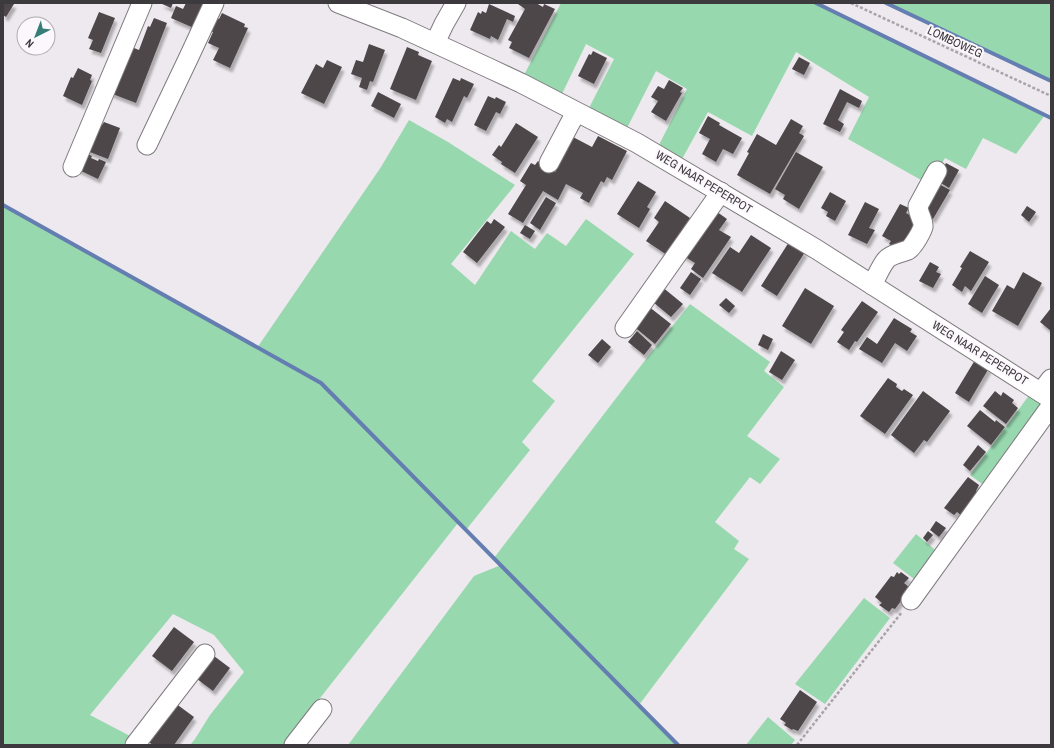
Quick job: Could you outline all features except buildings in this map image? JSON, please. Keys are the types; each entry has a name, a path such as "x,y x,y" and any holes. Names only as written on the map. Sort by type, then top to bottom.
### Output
{"street":[{"path":"90,106 132,3"},
{"path":"73,167 142,3"},
{"path":"147,145 214,3"},
{"path":"435,43 456,3"},
{"name":"WEG NAAR PEPERPOT","path":"348,5 515,80 637,143 816,249 1049,394"},
{"path":"549,163 576,112"},
{"path":"872,285 886,260 893,255 910,249 915,242 923,226 923,222 918,211 918,206 937,171"},
{"path":"625,328 721,192"},
{"path":"911,600 1049,394"},
{"path":"135,745 205,654"},
{"path":"294,745 322,709"}],"path":[{"name":"LOMBOWEG","path":"851,3 1051,96"},
{"path":"797,745 911,600"}],"green space":[{"path":"561,3 816,3 1045,115 1016,154 983,138 966,169 945,158 930,185 848,139 869,97 796,52 752,136 708,112 682,159 658,147 687,89 656,71 626,130 588,110 614,59 586,44 561,96 523,77"},
{"path":"886,3 1051,3 1051,81"},
{"path":"409,120 448,142 515,185 451,264 475,285 511,231 535,249 547,233 566,246 586,219 634,254 532,381 555,401 522,442 530,450 466,530 458,523 283,745 190,745 210,715 244,672 214,635 173,614 90,715 132,737 126,745 3,745 3,206 257,348 381,167"},
{"path":"690,304 770,362 764,371 784,387 747,436 780,459 760,484 750,477 715,522 739,541 734,549 749,559 639,705 678,745 348,745 474,576 501,565 494,558 646,359"},
{"path":"1030,394 1049,405 989,489 970,475"},
{"path":"916,534 940,554 918,582 893,563"},
{"path":"864,598 890,618 825,704 795,684"},
{"path":"768,717 795,740 791,745 746,745"}],"waterway":[{"path":"816,3 1051,118"},
{"path":"886,3 1051,81"},
{"path":"3,205 321,383 678,745"}]}
